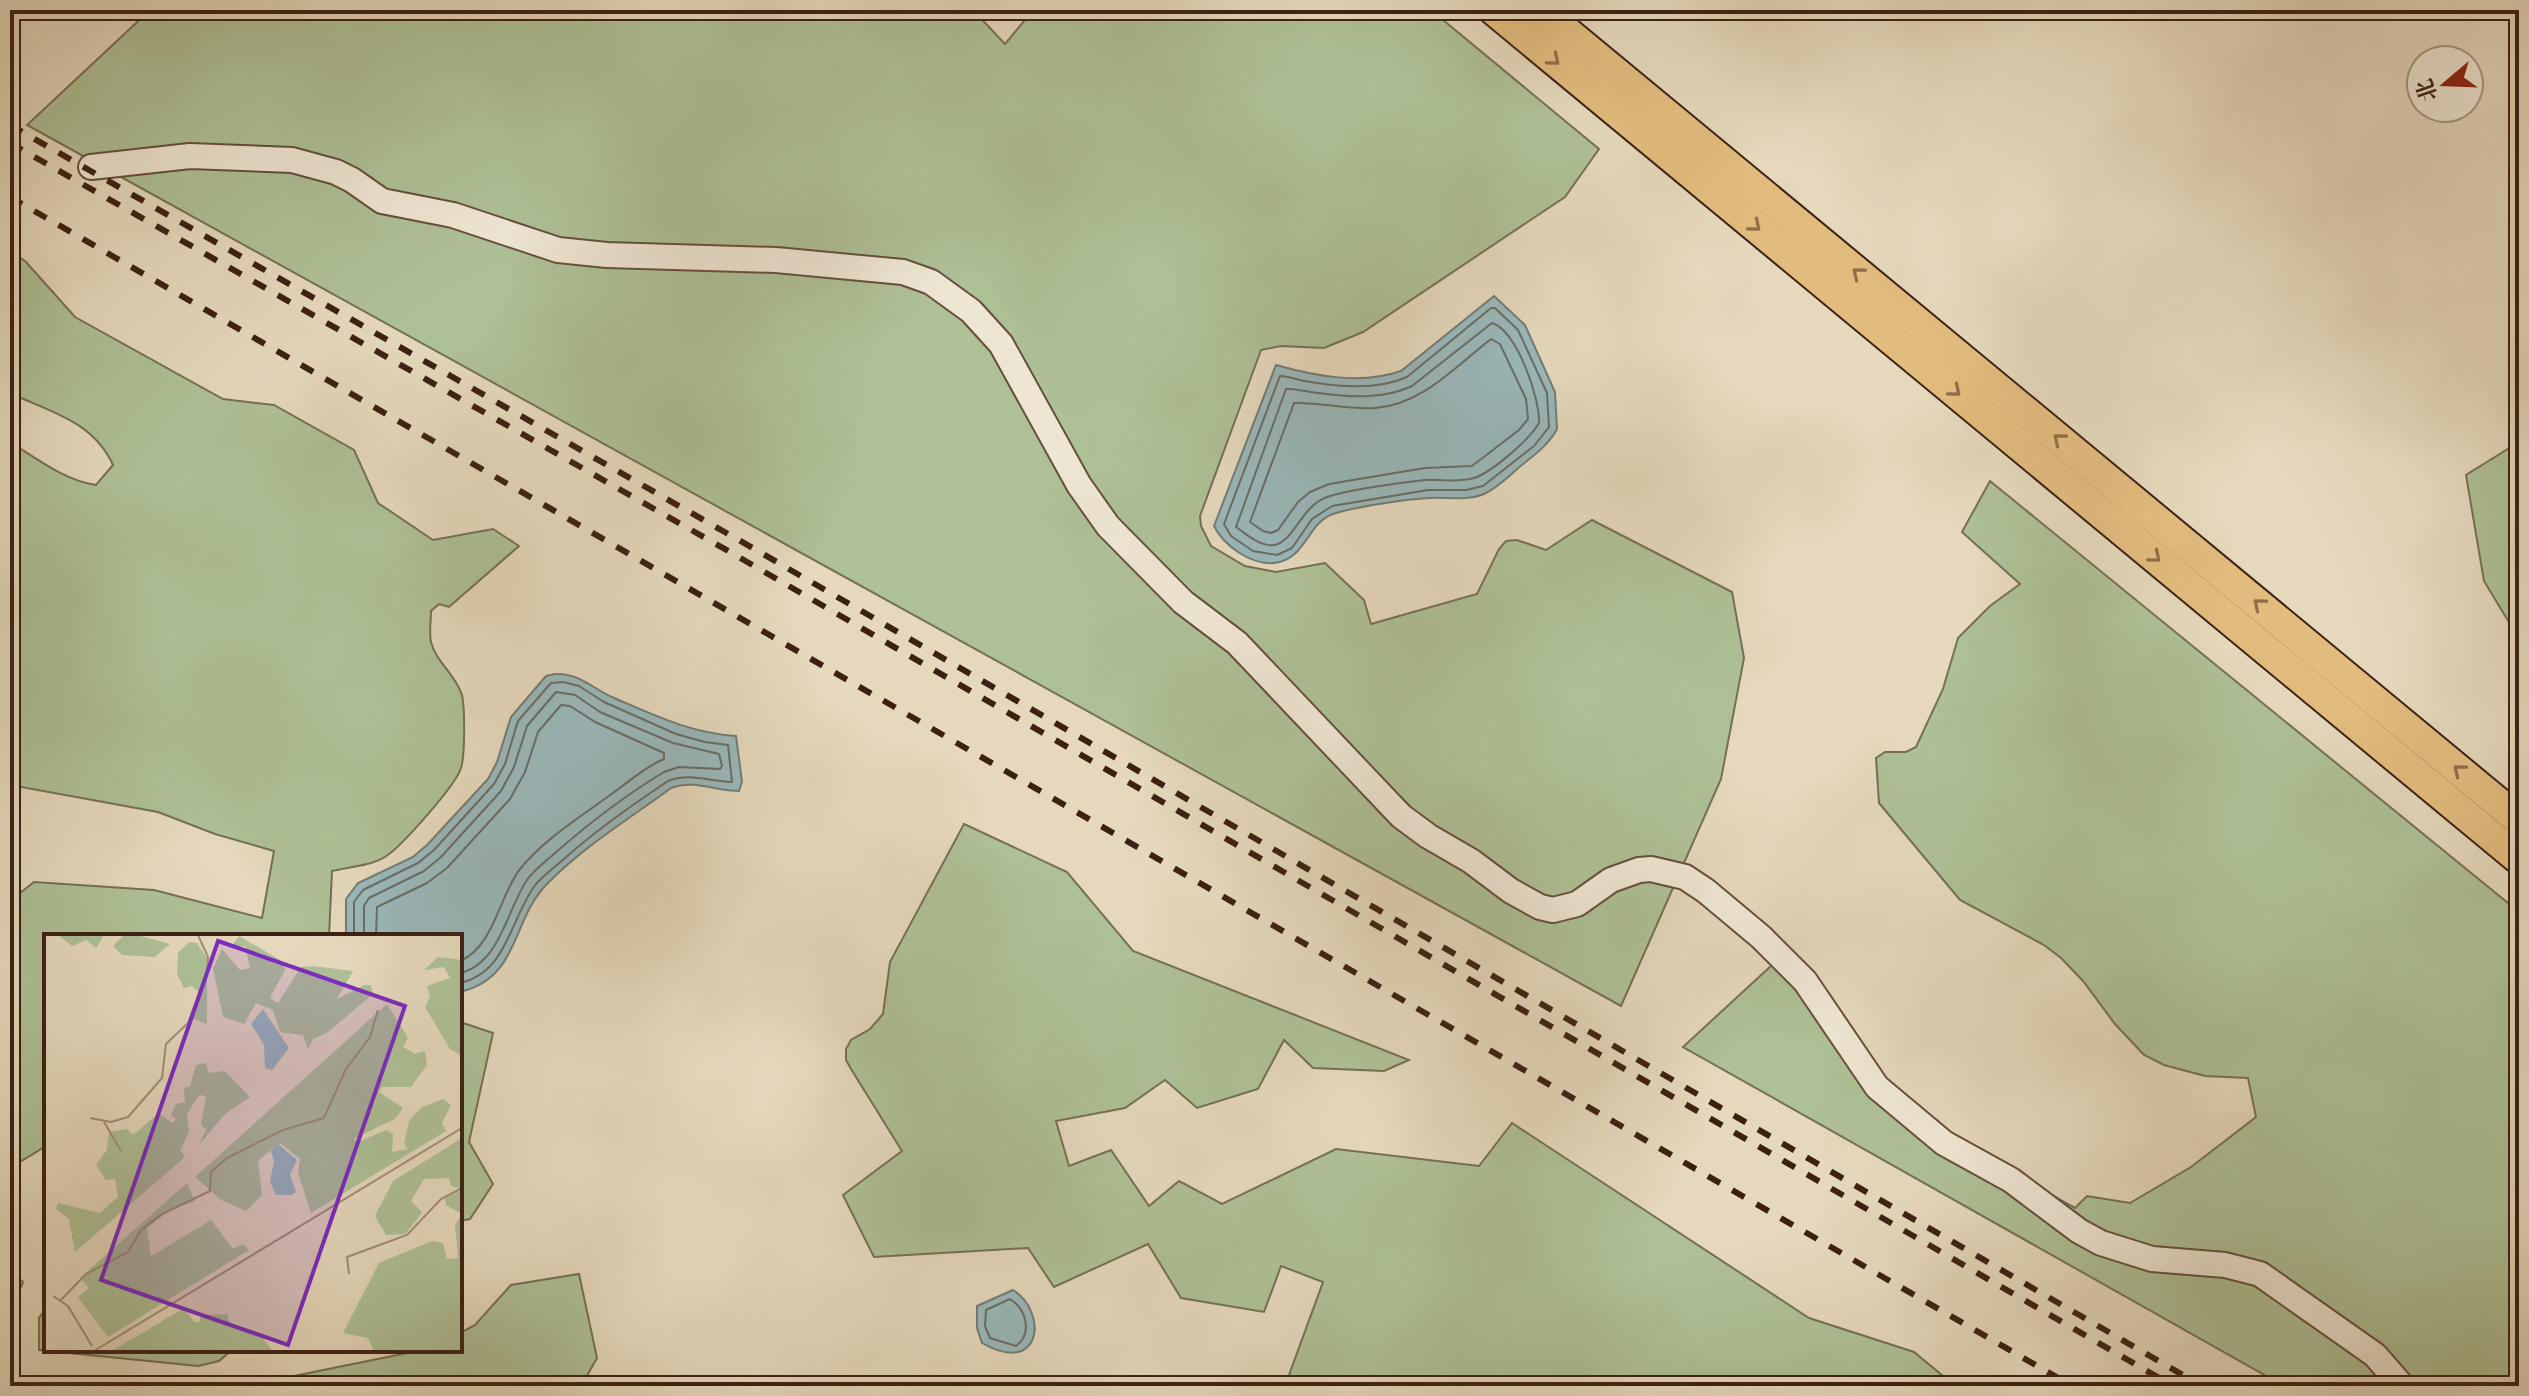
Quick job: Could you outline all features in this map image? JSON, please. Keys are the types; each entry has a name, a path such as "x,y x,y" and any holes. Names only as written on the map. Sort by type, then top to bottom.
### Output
{"main road":[{"path":"1494,10 2519,859"},
{"path":"1540,10 2519,820"}],"street":[{"path":"91,167 190,156 292,160 336,172 382,201 453,215 558,250 607,255 776,260 903,272 931,282 971,311 1001,344 1079,485 1108,526 1183,602 1237,643 1401,816 1511,891 1540,907 1553,910 1577,904 1611,880 1639,870 1651,869 1685,877 1761,937 1805,981 1877,1087 1944,1143 2011,1180 2079,1231 2101,1243 2152,1259 2225,1265 2260,1274 2375,1355 2402,1386"}],"green space":[{"path":"150,10 973,10 1005,44 1025,20 1023,10 1431,10 1599,149 1565,197 1363,332 1324,348 1281,346 1261,350 1200,516 1201,526 1211,546 1245,566 1276,572 1325,563 1364,600 1371,624 1477,594 1506,541 1517,540 1546,550 1592,520 1732,592 1744,658 1721,779 1621,1006 27,125"},
{"path":"10,250 26,262 75,317 223,399 274,405 354,450 378,503 433,540 493,529 519,546 449,607 439,604 431,611 431,642 462,695 464,732 461,768 439,801 393,851 373,862 332,871 329,934 44,934 44,1147 10,1168 10,901 34,882 154,890 262,918 274,851 215,834 158,812 10,785 10,442 51,468 84,483 96,485 113,465 94,438 82,428 10,393"},
{"path":"2519,442 2519,639 2484,581 2466,475"},
{"path":"1990,481 2519,912 2519,1386 2284,1386 1683,1047 1785,953 1902,1101 2075,1208 2087,1196 2130,1203 2191,1167 2256,1117 2248,1078 2205,1076 2164,1065 2144,1055 2061,958 2044,945 1960,900 1879,803 1876,758 1885,752 1906,752 1916,747 1943,689 1958,638 1990,606 2020,584 1962,532"},
{"path":"964,824 1067,872 1133,951 1409,1060 1384,1071 1313,1068 1284,1040 1258,1089 1197,1108 1165,1080 1125,1108 1056,1121 1069,1166 1111,1150 1149,1206 1179,1181 1222,1204 1336,1149 1479,1166 1512,1123 1809,1318 1914,1352 1955,1386 1285,1386 1323,1282 1281,1266 1264,1312 1181,1298 1148,1244 1054,1287 1028,1248 874,1257 843,1195 902,1151 846,1060 846,1049 851,1040 870,1029 883,1014 890,962"},
{"path":"462,1023 493,1033 469,1142 493,1184 470,1219 462,1221"},
{"path":"10,1270 23,1282 15,1302 10,1301"},
{"path":"579,1274 597,1358 581,1386 260,1386 284,1378 412,1352 462,1352 462,1332 475,1325 511,1285"},
{"path":"44,1311 44,1351 39,1350 39,1318"},
{"path":"59,1352 230,1352 219,1361 198,1366"}],"water":[{"path":"1494,296 1525,325 1555,392 1557,429 1537,452 1494,488 1478,496 1408,500 1333,514 1317,525 1300,549 1285,560 1274,563 1256,561 1239,553 1224,540 1214,526 1276,365 1306,373 1354,378 1401,371"},
{"path":"564,674 578,678 612,697 672,722 736,736 742,782 739,791 696,785 671,788 606,834 545,886 534,901 504,962 493,975 462,991 462,934 346,934 346,899 358,883 413,857 488,779 497,762 511,717 546,676"},
{"path":"1013,1290 1032,1313 1035,1326 1033,1338 1027,1347 1017,1352 1002,1351 982,1343 977,1328 977,1306"}],"railway":[{"path":"10,125 737,539 2202,1386"},
{"path":"10,143 730,552 2173,1386"},
{"path":"10,197 2072,1386"}]}
